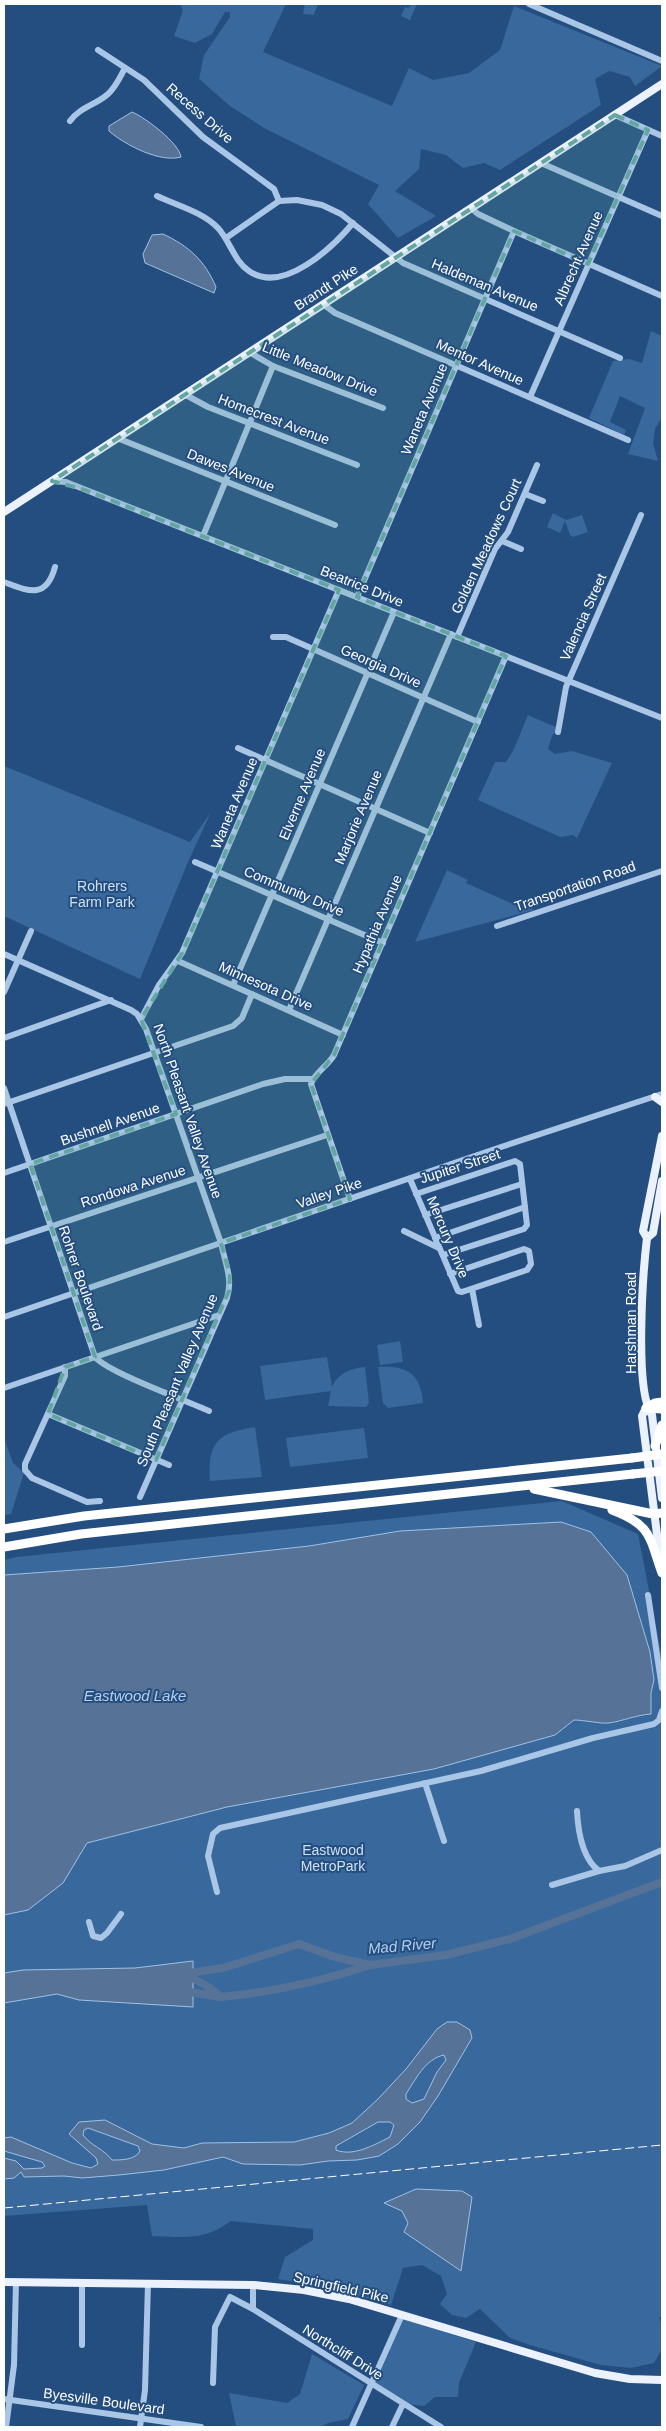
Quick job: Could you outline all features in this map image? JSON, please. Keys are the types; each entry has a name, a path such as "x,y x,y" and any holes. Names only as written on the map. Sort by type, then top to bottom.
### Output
{"highway":[{"path":"646,1408 655,1403 662,1402"},
{"path":"646,1408 662,1409"},
{"path":"655,1446 662,1425"},
{"path":"4,1529 93,1515 662,1454"},
{"path":"4,1547 81,1534 662,1471"},
{"path":"504,1488 545,1489 658,1513"},
{"path":"581,1498 620,1513 643,1527 654,1544 662,1573"}],"main road":[{"name":"Brandt Pike","path":"4,512 662,84"},
{"path":"658,1096 662,1102"},
{"name":"Harshman Road","path":"662,1136 643,1231 647,1238 641,1323 646,1408 642,1416 658,1513 662,1573"},
{"name":"Harshman Road","path":"647,1238 652,1233 662,1180"},
{"name":"Harshman Road","path":"646,1408 652,1415 662,1498"},
{"name":"Springfield Pike","path":"4,2282 253,2285 330,2294 595,2373 630,2379 662,2380"}],"street":[{"path":"528,4 662,61"},
{"name":"Recess Drive","path":"98,50 144,80 203,137 274,189 279,201"},
{"path":"70,121 77,112 106,96 114,88 125,68"},
{"path":"615,115 662,136"},
{"name":"Albrecht Avenue","path":"530,397 648,130"},
{"path":"541,163 662,216"},
{"path":"157,196 208,219 219,228 238,259 250,272 264,277 279,278 292,273 335,245 353,223"},
{"name":"Haldeman Avenue","path":"279,201 297,200 322,205 341,214 403,263 620,358"},
{"path":"226,238 279,201"},
{"path":"471,208 478,214 514,231 662,296"},
{"name":"Waneta Avenue","path":"357,597 514,231"},
{"name":"Mentor Avenue","path":"322,304 335,313 628,440"},
{"name":"Little Meadow Drive","path":"249,352 273,366 383,408"},
{"path":"203,536 273,366"},
{"name":"Homecrest Avenue","path":"184,394 194,401 357,465"},
{"name":"Dawes Avenue","path":"117,438 335,525"},
{"name":"Golden Meadows Court","path":"454,636 495,548 508,532 537,465"},
{"name":"Beatrice Drive","path":"52,481 66,482 662,718"},
{"path":"524,494 543,501"},
{"name":"Valencia Street","path":"558,732 568,681 641,514"},
{"path":"502,540 521,549"},
{"path":"4,582 28,591 38,590 48,582 55,567"},
{"name":"Waneta Avenue","path":"141,1019 159,985 178,961 339,590"},
{"name":"Elverne Avenue","path":"233,986 394,612"},
{"name":"Marjorie Avenue","path":"289,1010 423,698 454,636"},
{"name":"Georgia Drive","path":"273,637 286,637 478,722"},
{"name":"Hypathia Avenue","path":"312,1079 332,1059 506,656"},
{"path":"238,748 430,833"},
{"name":"Community Drive","path":"195,862 383,943"},
{"name":"Transportation Road","path":"497,926 662,871"},
{"path":"4,992 31,931"},
{"name":"North Pleasant Valley Avenue","path":"4,954 111,1000 131,1010 141,1019 155,1052 221,1243"},
{"name":"Minnesota Drive","path":"178,961 343,1034"},
{"path":"6,1103 237,1024 242,1018 252,994"},
{"path":"4,1038 111,1000"},
{"path":"312,1079 311,1087 350,1199"},
{"name":"Bushnell Avenue","path":"4,1174 275,1081 312,1079"},
{"name":"Rohrer Boulevard","path":"4,1088 6,1103 30,1164 72,1294 95,1357"},
{"name":"Valley Pike","path":"4,1317 658,1096"},
{"name":"Rondowa Avenue","path":"4,1242 327,1135"},
{"name":"Jupiter Street","path":"416,1194 515,1162 520,1164 522,1184"},
{"name":"Mercury Drive","path":"410,1179 458,1290 462,1292 472,1289"},
{"path":"425,1215 522,1184 526,1227 522,1230 443,1255"},
{"path":"435,1238 525,1207"},
{"path":"404,1231 439,1248"},
{"name":"South Pleasant Valley Avenue","path":"140,1497 219,1315 230,1284 221,1243"},
{"path":"450,1274 524,1248 529,1251 531,1264 528,1270 472,1289 479,1324"},
{"path":"4,1388 219,1315"},
{"path":"95,1357 121,1373 209,1411"},
{"path":"65,1367 65,1376 25,1464 27,1473 32,1478 87,1502 100,1501"},
{"path":"48,1414 169,1465"},
{"path":"648,1595 662,1688"},
{"path":"217,1892 208,1856 211,1837 217,1829 481,1771 593,1738 644,1728 657,1723 662,1711"},
{"path":"425,1784 444,1841"},
{"path":"577,1811 584,1848 589,1859 600,1871"},
{"path":"552,1885 625,1866 662,1850"},
{"path":"89,1922 93,1936 101,1938 108,1933 121,1914"},
{"path":"6,2427 6,2400 14,2365 16,2282"},
{"path":"82,2283 82,2345"},
{"path":"140,2427 145,2382 148,2284"},
{"path":"253,2285 253,2309"},
{"name":"Northcliff Drive","path":"213,2383 215,2327 230,2297 253,2309 441,2427"},
{"path":"352,2427 402,2315"},
{"name":"Byesville Boulevard","path":"6,2400 201,2427"},
{"path":"392,2427 403,2404"}],"highlighted area":[{"path":"615,115 648,130 588,264 514,231 357,597 506,656 334,1055 311,1084 350,1199 221,1243 230,1275 229,1291 156,1460 48,1414 65,1367 95,1357 30,1164 176,1114 141,1019 182,953 339,590 85,490 52,481"}],"green space":[{"path":"180,4 286,4 263,52 392,106 409,68 433,80 469,73 500,50 514,6 662,66 635,86 630,77 609,71 595,79 601,105 500,170 484,163 463,168 446,155 421,149 419,169 395,191 436,216 398,238 368,204 379,185 264,128 230,106 199,79 204,55 230,17 230,12 225,12 212,34 195,43 174,36 183,10"},
{"path":"305,4 318,4 314,15 303,14"},
{"path":"412,4 417,4 410,20 401,16 405,7 408,8"},
{"path":"651,331 662,336 662,417 655,429 653,443 658,461 628,454 645,408 620,396 610,422 626,430 624,435 589,418 613,361 629,359 642,363"},
{"path":"553,513 566,520 582,515 588,532 573,537 570,535 565,521 560,533 547,527"},
{"path":"528,715 558,728 552,736 548,749 555,754 572,751 612,763 577,838 573,835 560,837 478,800 495,762 506,762 513,751"},
{"name":"Rohrers Farm Park","path":"4,766 190,842 211,812 188,862 140,979 4,916"},
{"path":"447,870 468,880 466,883 522,908 525,904 534,910 415,942"},
{"path":"400,1341 403,1362 380,1365 377,1345"},
{"path":"327,1357 332,1387 341,1375 365,1367 369,1403 366,1407 328,1406 331,1391 265,1400 260,1366"},
{"path":"378,1367 397,1368 411,1373 419,1385 423,1403 388,1408 383,1403"},
{"path":"255,1427 262,1477 210,1481 211,1457 213,1448 218,1442 232,1432"},
{"path":"364,1428 368,1458 290,1467 286,1438"},
{"path":"4,1438 13,1463 24,1473 11,1514 4,1515"},
{"name":"Eastwood MetroPark","path":"562,1501 638,1534 662,1658 662,2317 659,2317 662,2325 662,2349 654,2363 631,2368 601,2365 510,2338 480,2309 466,2318 452,2315 440,2304 447,2294 441,2276 422,2265 403,2268 391,2305 335,2289 278,2279 285,2257 313,2240 313,2229 231,2221 203,2235 184,2237 152,2236 147,2205 4,2216 4,1560 16,1557"},
{"path":"403,2319 476,2342 459,2383 458,2397 435,2397 424,2406 407,2404 375,2383"},
{"path":"312,2354 364,2385 348,2419 328,2423 320,2427 236,2426 229,2393 287,2403 300,2394"}],"water":[{"path":"132,112 153,125 168,138 179,151 181,157 163,157 143,152 109,131 109,126"},
{"path":"163,234 181,244 195,255 212,278 216,287 214,293 145,263 143,254 152,235"},
{"name":"Eastwood Lake","path":"561,1522 591,1532 627,1575 650,1652 654,1680 651,1693 651,1714 609,1723 574,1720 555,1735 434,1769 227,1807 87,1843 63,1883 28,1910 4,1915 4,1575 118,1567 309,1546 400,1531"},
{"path":"193,1961 193,2007 79,2000 57,1994 4,2003 4,1973 23,1970 135,1968"},
{"path":"447,2022 457,2022 470,2030 472,2038 438,2096 420,2122 398,2144 379,2156 300,2165 243,2164 223,2157 164,2170 119,2175 82,2178 64,2176 24,2177 21,2172 14,2178 4,2179 4,2158 16,2161 24,2169 42,2168 45,2166 42,2162 4,2151 4,2138 11,2137 72,2163 91,2168 98,2164 96,2158 69,2134 79,2122 105,2120 152,2144 184,2148 202,2143 294,2142 329,2133 352,2123 378,2099 406,2069 437,2029","holes":["444,2055 446,2060 437,2072 424,2099 412,2103 406,2099 406,2094 426,2065 437,2057","378,2122 390,2122 394,2125 390,2137 363,2149 343,2152 336,2150 336,2146","88,2128 138,2146 140,2151 132,2158 112,2160 86,2139 83,2135 84,2130"]},
{"path":"416,2189 462,2191 472,2197 461,2271 404,2232 408,2223 402,2211 384,2203"}],"waterway":[{"name":"Mad River","path":"183,1974 223,1968 299,1944 335,1957 370,1965 446,1955 510,1939 662,1882"},
{"path":"185,1974 207,1986 221,1997 296,1985 370,1965"},
{"name":"Mad River","path":"183,1991 221,1997"}],"railway":[{"path":"4,2208 662,2145"}]}
